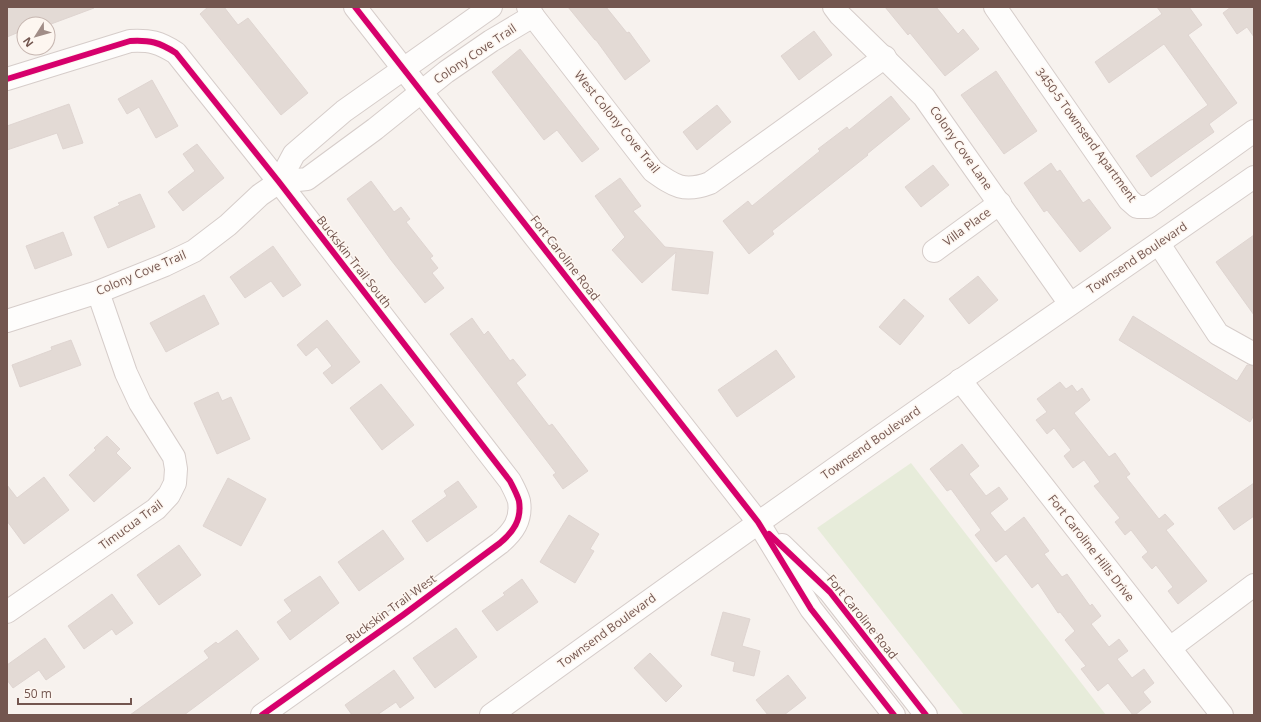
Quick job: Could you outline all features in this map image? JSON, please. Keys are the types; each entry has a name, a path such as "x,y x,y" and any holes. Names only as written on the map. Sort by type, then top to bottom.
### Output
{"street":[{"name":"Fort Caroline Road","path":"355,7 758,522 811,609 894,715"},
{"name":"Colony Cove Trail","path":"7,321 98,292 165,265 194,251 228,225 260,195 278,182 294,154 344,111 491,7"},
{"name":"Colony Cove Lane","path":"834,7 840,15 924,97 1070,304"},
{"name":"3450-5 Townsend Apartment","path":"995,7 1129,200 1137,207 1148,206 1254,131"},
{"name":"Colony Cove Trail","path":"278,182 307,179 531,11"},
{"name":"West Colony Cove Trail","path":"531,11 654,171 669,182 682,187 697,188 710,183 885,58"},
{"name":"Buckskin Trail South","path":"7,79 130,41 145,40 155,42 176,53 510,481 519,501 519,509"},
{"name":"Townsend Boulevard","path":"491,715 758,522 960,380 1254,177"},
{"name":"Villa Place","path":"934,251 1000,203"},
{"path":"1159,244 1218,334 1254,354"},
{"name":"Timucua Trail","path":"7,612 156,509 169,495 175,483 176,469 174,457 140,403 126,373 98,292"},
{"name":"Fort Caroline Hills Drive","path":"960,380 1222,715"},
{"name":"Buckskin Trail West","path":"262,715 403,616 500,543 511,534 516,527 519,509"},
{"name":"Fort Caroline Road","path":"758,522 830,592 926,715"},
{"path":"1170,648 1254,585"}],"green space":[{"path":"911,463 1106,715 964,715 817,528"}],"building":[{"path":"7,7 94,7 56,22 56,16 16,16 16,33 7,37"},
{"path":"208,7 224,7 238,25 248,18 308,93 281,115 200,14"},
{"path":"568,7 606,7 627,33 629,32 650,61 625,80 596,40"},
{"path":"885,7 936,7 958,34 963,29 979,49 945,76 910,33 908,35"},
{"path":"1157,7 1189,7 1202,25 1188,35 1237,103 1209,124 1214,132 1151,177 1136,156 1208,105 1164,44 1109,83 1095,62 1162,14"},
{"path":"1231,7 1254,7 1254,37 1247,27 1237,34 1223,13"},
{"path":"814,31 832,55 799,80 781,56"},
{"path":"520,49 599,149 582,162 557,130 544,140 492,72"},
{"path":"996,71 1037,131 1004,154 961,95"},
{"path":"152,80 178,126 156,138 139,107 127,114 118,99"},
{"path":"891,96 910,119 867,154 868,155 772,231 774,234 749,254 723,221 748,201 752,206 820,151 818,149 847,127 849,130"},
{"path":"69,104 83,143 63,149 57,133 7,150 7,126"},
{"path":"717,105 731,122 697,150 683,132"},
{"path":"197,144 224,178 183,211 168,192 195,171 183,154"},
{"path":"1051,163 1057,172 1060,170 1083,203 1089,199 1111,228 1080,252 1047,210 1044,212 1024,183"},
{"path":"933,165 949,185 921,207 905,187"},
{"path":"620,178 641,206 633,211 665,247 713,252 708,294 672,290 676,252 642,283 612,250 625,237 595,196"},
{"path":"371,181 394,212 401,207 410,219 406,222 433,256 430,258 438,268 432,273 444,288 425,303 391,260 347,199"},
{"path":"140,194 155,227 108,248 94,217 120,205 118,203"},
{"path":"63,232 72,255 35,269 26,246"},
{"path":"1254,235 1254,315 1216,262"},
{"path":"273,246 301,285 283,297 271,281 245,298 230,277"},
{"path":"978,276 998,300 969,324 949,299"},
{"path":"204,295 219,324 166,352 150,323"},
{"path":"904,299 924,316 900,345 879,327"},
{"path":"1133,316 1237,381 1247,365 1254,366 1254,415 1250,422 1119,340"},
{"path":"472,318 484,335 488,331 510,361 513,359 526,375 516,383 549,426 552,424 588,471 563,489 553,475 556,473 450,334"},
{"path":"327,320 360,362 332,384 323,373 332,366 317,347 306,356 297,345"},
{"path":"71,340 81,365 20,387 12,365 52,350 51,347"},
{"path":"776,350 795,377 737,417 718,390"},
{"path":"1060,382 1066,389 1072,385 1077,392 1082,388 1090,400 1074,413 1109,457 1115,453 1130,474 1126,477 1159,519 1165,514 1174,524 1166,530 1207,581 1178,604 1168,591 1173,587 1156,565 1152,569 1142,557 1148,552 1131,530 1125,535 1115,522 1120,518 1094,486 1100,482 1084,460 1073,468 1064,456 1071,450 1054,428 1047,434 1036,420 1047,412 1037,399"},
{"path":"381,384 414,425 382,450 350,408"},
{"path":"218,392 222,401 231,397 250,439 217,454 194,403"},
{"path":"107,436 120,449 116,453 131,468 94,502 69,475 96,450 94,448"},
{"path":"962,444 979,466 969,474 986,496 999,487 1008,499 990,513 1005,532 1024,517 1049,551 1044,554 1062,577 1067,574 1090,606 1092,604 1101,616 1091,624 1109,647 1119,639 1128,651 1117,659 1132,678 1144,669 1154,683 1143,692 1151,702 1135,715 1133,715 1108,683 1098,691 1081,669 1086,666 1065,640 1075,631 1060,612 1058,613 1038,583 1032,588 1006,554 996,562 975,535 981,530 951,489 947,491 930,469"},
{"path":"44,477 69,510 24,544 7,521 7,485 17,498"},
{"path":"228,478 266,499 241,546 203,526"},
{"path":"458,481 477,507 427,542 412,521 447,496 444,491"},
{"path":"1254,483 1254,516 1234,530 1218,508"},
{"path":"569,515 599,534 590,549 594,551 575,583 540,562"},
{"path":"383,530 404,559 359,591 338,562"},
{"path":"179,545 201,575 159,605 137,575"},
{"path":"320,576 339,603 290,640 277,622 292,611 284,600"},
{"path":"522,579 538,602 497,631 482,611 505,595 503,593"},
{"path":"112,594 133,623 116,635 112,629 84,649 68,626"},
{"path":"723,612 750,619 742,646 760,651 754,676 733,671 735,662 711,655"},
{"path":"456,628 477,657 435,688 413,658"},
{"path":"237,630 259,659 184,715 130,715 209,658 204,651 216,642 218,644"},
{"path":"45,638 65,667 46,680 39,670 13,688 7,680 7,665"},
{"path":"650,653 682,686 666,702 634,668"},
{"path":"394,670 414,698 400,708 396,702 377,715 352,715 345,705"},
{"path":"788,675 806,698 784,715 768,715 756,700"}],"cycle path":[{"path":"355,7 758,522 811,609 894,715"},
{"path":"7,79 130,41 154,42 176,53 279,182 510,481 517,496 520,508 518,520 513,530 500,543 403,615 262,715"},
{"path":"769,534 830,592 926,715"}]}
